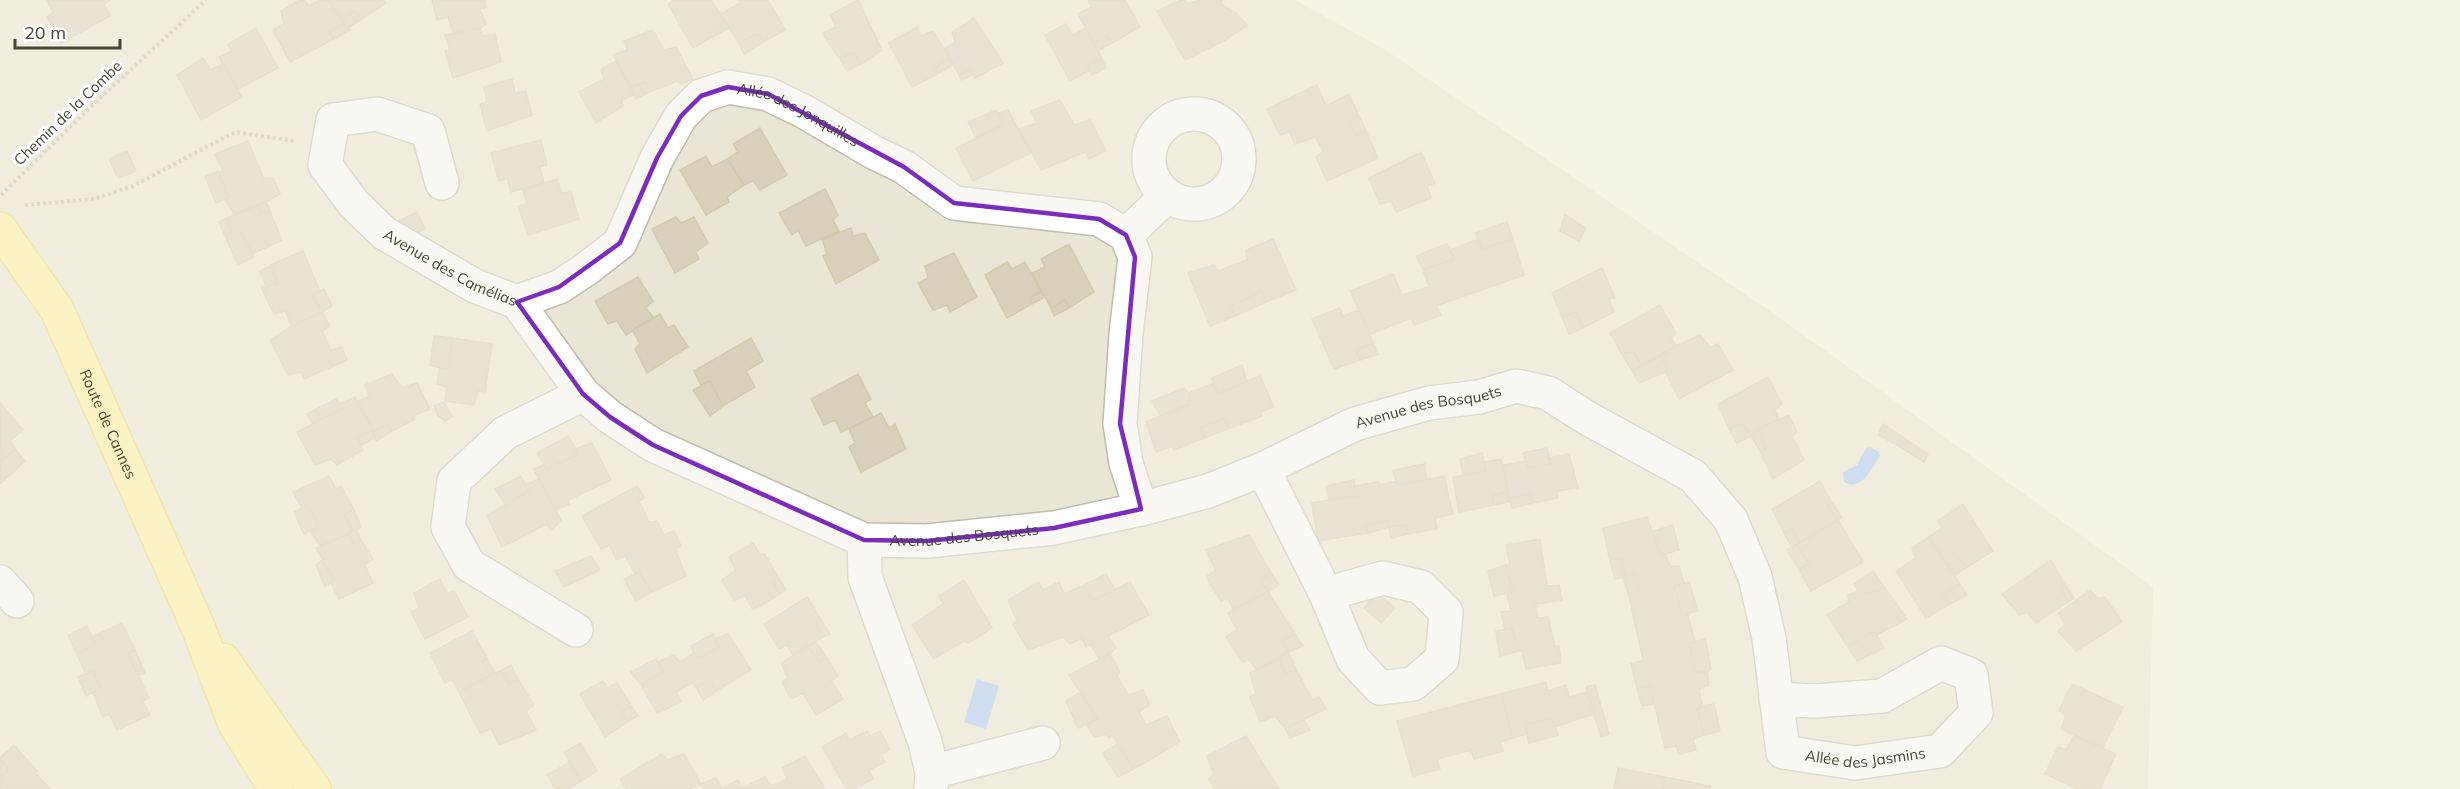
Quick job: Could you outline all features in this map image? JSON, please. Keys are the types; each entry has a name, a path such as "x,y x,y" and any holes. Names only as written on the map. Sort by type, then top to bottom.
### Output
{"main road":[{"name":"Route de Cannes","path":"0,229 57,310 198,627 236,724 276,789"},
{"name":"Route de Cannes","path":"198,627 314,789"}],"street":[{"name":"Allée des Jonquilles","path":"517,302 559,287 620,243 657,158 681,116 701,96 728,87 768,94 803,111 875,153 904,167 954,203 1099,219 1126,236"},
{"name":"Avenue des Camélias","path":"442,183 428,131 377,114 333,120 325,165 354,204 384,233 475,286 517,302 583,394 610,417 653,445 864,540"},
{"path":"1141,509 1126,463 1120,424 1126,334 1136,257 1126,236 1167,196"},
{"name":"Avenue des Bosquets","path":"864,540 927,541 1054,528 1141,509 1208,491 1263,469 1355,424 1429,403 1479,397 1516,386 1548,393 1587,418 1693,476 1731,520 1755,577 1769,638 1783,752"},
{"path":"576,630 469,565 448,527 454,481 505,433 583,394"},
{"path":"1263,469 1326,594"},
{"path":"864,540 865,577 925,741 932,780 1043,743"},
{"name":"Allée des Jasmins","path":"1776,699 1814,701 1882,696 1941,663 1971,675 1976,713 1940,751 1855,763 1783,752"}],"path":[{"name":"Chemin de la Combe","path":"0,196 99,99 206,0"},
{"path":"23,206 94,199 133,186 235,132 278,136 328,149"}],"highlighted area":[{"path":"728,87 768,94 904,167 954,203 1099,219 1126,235 1135,257 1120,424 1141,509 1054,528 927,541 864,540 653,445 610,417 583,394 517,302 559,287 620,243 657,158 681,116 701,96"}],"shaded area":[{"path":"0,0 1295,0 1384,49 1777,316 2153,587 2148,789 0,789"}],"water":[{"path":"1870,447 1878,451 1880,456 1870,472 1856,484 1844,482 1843,472 1857,465 1866,448"},
{"path":"977,679 999,686 986,729 964,722"}],"building":[{"path":"46,0 110,0 104,4 110,16 61,43 47,17 53,12"},
{"path":"300,0 305,0 309,6 320,0 328,0 344,23 329,32 334,39 290,62 273,30 284,24 281,11"},
{"path":"328,0 384,0 386,3 362,19 355,11 342,20"},
{"path":"432,0 485,0 486,7 480,9 486,24 481,28 453,33 448,17 437,20"},
{"path":"673,0 711,0 725,21 714,26 718,34 693,48 668,4"},
{"path":"739,0 768,0 785,30 763,42 758,33 739,43 720,15 740,3"},
{"path":"858,0 882,50 861,64 854,53 839,58 822,33 836,27 830,15"},
{"path":"1088,0 1125,0 1140,27 1112,43 1108,36 1093,42 1078,14 1091,7"},
{"path":"1181,0 1187,4 1200,0 1203,0 1205,4 1218,2 1236,13 1247,25 1225,40 1185,60 1157,11"},
{"path":"1203,0 1222,0 1221,4 1218,2 1205,4"},
{"path":"355,11 362,19 348,28 342,20"},
{"path":"974,18 1003,63 975,78 969,70 959,75 945,48 955,42 952,32"},
{"path":"725,21 729,28 718,34 714,26"},
{"path":"344,23 350,30 334,39 329,32"},
{"path":"1066,24 1073,35 1086,28 1102,59 1088,66 1090,70 1070,81 1045,35"},
{"path":"917,27 921,36 933,31 950,59 935,67 937,74 912,87 889,43"},
{"path":"256,28 278,68 238,89 219,57 231,51 228,44"},
{"path":"481,28 482,36 495,34 501,62 453,78 445,51 450,49 445,35"},
{"path":"653,30 664,50 676,47 693,79 680,84 678,81 651,91 645,82 631,87 613,55 627,50 624,41"},
{"path":"758,33 763,42 744,54 739,43"},
{"path":"1108,36 1112,43 1097,51 1093,42"},
{"path":"854,53 861,64 847,71 839,58"},
{"path":"203,58 210,70 223,64 242,97 201,120 177,75"},
{"path":"950,59 953,65 937,74 935,67"},
{"path":"1102,59 1106,68 1092,75 1088,66"},
{"path":"616,61 634,95 622,100 623,106 596,123 579,92 604,79 601,69"},
{"path":"969,70 973,75 961,80 959,75"},
{"path":"512,79 515,93 526,91 532,115 487,131 480,104 487,102 484,87"},
{"path":"645,82 651,91 636,99 631,87"},
{"path":"1317,85 1326,106 1349,94 1359,116 1349,121 1356,136 1366,131 1378,158 1327,181 1316,157 1323,151 1315,137 1295,144 1289,132 1280,135 1267,109"},
{"path":"1060,100 1074,125 1090,120 1106,151 1089,159 1085,152 1041,170 1019,129 1037,123 1031,111"},
{"path":"996,110 1003,125 976,137 968,122"},
{"path":"1008,110 1031,153 973,181 956,148 1003,125 999,113"},
{"path":"1359,116 1366,131 1356,136 1349,121"},
{"path":"760,128 787,175 760,190 753,181 744,185 727,159 738,152 733,144"},
{"path":"541,140 547,165 540,167 544,183 511,192 507,178 499,181 491,153"},
{"path":"248,141 264,179 273,178 280,194 234,214 225,199 229,197 218,172 223,171 215,154"},
{"path":"127,151 136,171 118,178 109,159"},
{"path":"1421,152 1435,183 1427,186 1431,198 1396,212 1391,201 1380,204 1369,178"},
{"path":"706,156 712,167 727,159 744,185 727,197 729,202 706,215 680,170"},
{"path":"218,171 229,197 216,203 205,177"},
{"path":"557,179 562,193 571,192 579,219 528,235 518,206 527,204 523,190"},
{"path":"825,189 838,215 833,220 839,231 806,246 798,230 792,235 779,213"},
{"path":"266,202 270,211 261,213 258,205"},
{"path":"258,205 261,213 270,211 282,240 252,254 241,232 233,235 227,218"},
{"path":"417,212 425,229 406,238 399,221"},
{"path":"1565,215 1586,228 1579,241 1560,231"},
{"path":"676,217 681,223 694,217 708,243 696,252 699,259 675,273 652,229"},
{"path":"227,218 233,235 241,232 254,257 238,265 219,222"},
{"path":"1507,222 1513,239 1482,249 1476,233"},
{"path":"851,228 853,236 865,233 879,260 836,284 823,256 827,254 822,239"},
{"path":"1273,239 1296,290 1266,302 1262,291 1230,306 1235,316 1210,326 1188,273 1214,265 1218,271 1247,260 1246,250"},
{"path":"1479,239 1482,249 1513,239 1524,275 1436,306 1441,315 1414,325 1411,318 1370,334 1350,291 1393,274 1402,295 1429,287 1423,270 1454,259 1450,250"},
{"path":"1069,244 1094,292 1069,308 1065,300 1051,308 1032,273 1045,267 1041,259"},
{"path":"1447,244 1454,259 1423,270 1416,256"},
{"path":"303,251 320,292 312,295 322,312 292,326 285,311 274,314 261,287 278,283 270,265"},
{"path":"954,253 977,297 950,312 947,305 933,310 918,283 928,278 925,266"},
{"path":"1007,262 1012,269 1025,262 1041,291 1030,298 1032,304 1007,318 985,275"},
{"path":"271,266 278,283 266,286 260,271"},
{"path":"1602,268 1615,298 1609,299 1614,312 1583,328 1576,312 1562,317 1552,293"},
{"path":"638,277 653,301 646,308 653,317 626,335 617,321 608,324 595,301"},
{"path":"324,289 332,306 322,312 312,295"},
{"path":"1041,291 1045,297 1032,304 1030,298"},
{"path":"1262,291 1266,302 1235,316 1230,306"},
{"path":"1065,300 1069,308 1054,316 1051,308"},
{"path":"1660,305 1676,333 1671,338 1676,346 1642,365 1633,351 1622,354 1610,333"},
{"path":"1340,308 1343,316 1360,310 1373,343 1356,350 1360,360 1334,369 1312,319"},
{"path":"322,312 330,326 322,331 331,350 342,347 347,360 304,379 301,372 288,375 270,340 292,326"},
{"path":"1576,312 1583,328 1569,334 1562,317"},
{"path":"660,314 668,328 674,325 688,347 647,373 635,349 640,344 632,330"},
{"path":"1700,335 1710,347 1718,344 1733,370 1679,399 1666,373 1668,371 1661,356"},
{"path":"434,336 452,338 448,369 430,366"},
{"path":"452,338 492,344 485,392 478,391 474,405 445,401 447,387 437,384 439,368 448,369"},
{"path":"751,338 763,361 746,371 755,387 723,406 710,381 701,385 694,371"},
{"path":"1373,343 1379,354 1360,360 1356,350"},
{"path":"1633,351 1642,365 1632,371 1622,354"},
{"path":"1661,356 1668,371 1639,383 1632,371"},
{"path":"1242,365 1247,382 1217,394 1212,378"},
{"path":"392,374 402,388 417,383 430,409 414,415 415,419 392,431 387,424 375,431 357,402 369,396 365,385"},
{"path":"858,374 871,399 865,403 873,417 841,432 835,420 824,425 811,399"},
{"path":"1260,376 1274,407 1260,412 1262,416 1230,428 1224,419 1200,428 1204,438 1174,450 1172,446 1156,452 1146,422 1190,404 1188,393 1213,384 1217,394"},
{"path":"1768,377 1782,404 1775,410 1779,419 1750,434 1742,424 1729,429 1718,404"},
{"path":"710,381 723,406 710,416 693,390"},
{"path":"1184,388 1188,393 1190,404 1160,416 1152,401"},
{"path":"355,397 372,430 357,437 363,450 337,465 331,459 315,465 297,432 342,409 340,404"},
{"path":"336,399 342,409 312,423 307,414"},
{"path":"444,402 452,417 445,421 438,416 434,406"},
{"path":"0,403 23,430 10,441 15,449 0,462"},
{"path":"881,413 889,428 895,424 906,449 861,472 849,447 855,443 849,429"},
{"path":"1789,415 1797,432 1792,436 1804,460 1773,479 1760,451 1767,449 1758,429"},
{"path":"1224,419 1230,428 1204,438 1200,428"},
{"path":"387,424 392,431 376,441 372,430 375,431"},
{"path":"1742,424 1751,436 1737,443 1729,429"},
{"path":"1883,424 1903,437 1897,445 1878,435"},
{"path":"1758,429 1767,449 1760,451 1750,434"},
{"path":"372,430 375,437 361,446 357,437"},
{"path":"568,436 579,454 547,469 537,453"},
{"path":"1903,437 1928,454 1924,462 1897,445"},
{"path":"592,443 611,480 568,500 569,504 556,510 533,469 544,465 547,469 579,454 575,449"},
{"path":"1547,448 1551,464 1528,468 1523,453"},
{"path":"15,449 25,461 0,484 0,462"},
{"path":"1482,453 1486,471 1463,475 1460,459"},
{"path":"1569,454 1578,488 1557,491 1558,498 1533,503 1530,494 1508,498 1503,465 1527,461 1528,468 1551,464 1549,458"},
{"path":"1501,459 1508,492 1492,496 1494,505 1459,512 1453,477 1486,471 1484,462"},
{"path":"1425,464 1426,479 1397,485 1393,470"},
{"path":"329,476 336,489 341,486 354,510 344,514 353,532 320,546 311,532 319,526 307,505 302,508 293,492"},
{"path":"521,476 529,491 506,505 495,489"},
{"path":"1444,476 1453,514 1435,518 1437,529 1408,534 1407,525 1389,527 1388,521 1366,525 1368,533 1318,541 1312,503 1357,496 1354,486 1378,482 1380,485 1397,481 1397,485"},
{"path":"539,479 561,520 551,531 547,524 502,547 487,515 529,491 525,485"},
{"path":"1354,480 1357,496 1329,500 1326,486"},
{"path":"1820,481 1832,503 1827,506 1838,520 1800,543 1792,529 1784,533 1772,509"},
{"path":"637,486 645,498 639,501 649,522 657,521 664,535 674,531 681,546 675,549 686,576 652,592 639,572 635,574 625,556 616,560 610,545 601,549 582,516"},
{"path":"1508,492 1509,502 1494,505 1492,496"},
{"path":"1530,494 1533,503 1512,508 1508,498"},
{"path":"1832,503 1842,517 1838,520 1827,506"},
{"path":"1963,504 1993,551 1967,567 1960,559 1947,565 1929,537 1942,528 1938,521"},
{"path":"307,505 319,526 304,534 294,512"},
{"path":"354,510 361,527 353,532 344,514"},
{"path":"1647,517 1661,555 1665,554 1670,566 1679,566 1684,583 1674,586 1682,615 1688,615 1695,642 1689,644 1695,672 1707,672 1709,685 1699,689 1702,706 1697,710 1704,735 1693,739 1696,750 1679,754 1676,746 1665,748 1650,686 1637,688 1631,664 1643,660 1629,596 1639,592 1635,574 1625,575 1621,559 1610,561 1603,528"},
{"path":"1838,520 1863,562 1811,591 1799,570 1809,563 1796,544"},
{"path":"1388,521 1389,527 1368,533 1366,525"},
{"path":"1407,525 1408,534 1391,538 1389,527"},
{"path":"1673,525 1679,550 1661,555 1651,532"},
{"path":"1792,529 1800,543 1792,547 1784,533"},
{"path":"356,530 361,540 354,544 348,534"},
{"path":"348,534 354,544 361,540 373,559 365,565 373,583 339,599 331,583 334,580 316,548"},
{"path":"1249,535 1271,573 1260,580 1268,592 1233,610 1228,598 1221,601 1206,577 1216,570 1205,550"},
{"path":"1929,537 1960,584 1943,595 1950,604 1926,618 1896,571 1916,558 1912,548"},
{"path":"1540,539 1547,586 1559,585 1562,600 1535,604 1538,618 1548,617 1555,646 1559,646 1561,663 1526,669 1522,651 1518,651 1512,628 1505,629 1501,612 1511,611 1507,594 1513,592 1506,565 1510,564 1506,545"},
{"path":"753,543 760,555 765,554 779,579 773,583 780,594 753,610 745,596 734,600 722,580 736,570 729,557"},
{"path":"1796,544 1809,563 1799,570 1787,550"},
{"path":"591,556 600,570 564,587 555,571"},
{"path":"1621,559 1625,575 1635,574 1639,592 1629,596 1623,577 1615,579 1610,561"},
{"path":"1960,559 1967,567 1955,575 1947,565"},
{"path":"322,560 334,580 325,587 316,565"},
{"path":"2051,560 2065,585 2061,589 2068,602 2036,623 2027,612 2019,615 2002,594"},
{"path":"1506,565 1513,592 1494,596 1488,571"},
{"path":"1873,571 1885,588 1868,594 1863,589 1858,591 1854,584"},
{"path":"639,572 652,592 636,601 624,579"},
{"path":"1271,573 1279,585 1268,592 1260,580"},
{"path":"1106,574 1115,590 1092,601 1084,585"},
{"path":"440,579 447,593 454,591 468,617 425,639 411,612 419,608 414,593"},
{"path":"779,579 786,590 780,594 773,583"},
{"path":"964,580 992,628 968,643 964,641 934,659 912,625 943,604 939,596"},
{"path":"1039,582 1043,590 1059,582 1064,594 1084,585 1092,601 1130,582 1149,615 1108,636 1116,648 1110,654 1099,658 1091,645 1086,647 1082,638 1070,644 1063,637 1028,650 1013,624 1017,621 1008,600"},
{"path":"1689,582 1698,611 1682,615 1674,586"},
{"path":"1960,584 1967,595 1950,604 1943,595"},
{"path":"2065,585 2074,598 2068,602 2061,589"},
{"path":"1885,588 1907,619 1877,635 1875,631 1847,646 1827,615 1849,602 1848,595 1863,589 1868,594"},
{"path":"2090,590 2098,598 2105,597 2122,622 2076,651 2058,631 2065,625 2059,613"},
{"path":"1268,592 1295,634 1283,640 1288,652 1256,670 1250,660 1242,662 1226,637 1237,630 1228,613"},
{"path":"1377,593 1395,608 1381,623 1364,608"},
{"path":"807,597 821,620 816,624 823,637 793,655 787,645 779,649 764,624"},
{"path":"821,620 830,634 823,637 816,624"},
{"path":"122,623 135,650 128,653 149,698 143,701 150,715 117,730 109,714 103,717 93,693 101,689 93,671 86,674 77,654 96,645 92,637"},
{"path":"87,626 96,645 77,654 68,635"},
{"path":"1512,628 1518,651 1500,656 1496,631"},
{"path":"472,631 487,658 483,661 491,675 459,692 452,679 445,683 430,653"},
{"path":"1875,631 1884,648 1857,661 1847,646"},
{"path":"713,634 719,647 699,658 691,646"},
{"path":"728,634 751,670 716,691 710,680 696,687 692,683 676,692 681,702 657,713 641,685 663,672 658,662 674,655 680,662 694,653 699,658 719,647 715,639"},
{"path":"1295,634 1303,646 1288,652 1283,640"},
{"path":"1705,638 1711,669 1707,672 1695,672 1689,644"},
{"path":"816,642 827,658 819,662 808,646"},
{"path":"808,646 819,662 827,658 838,676 831,681 843,699 816,715 803,693 791,699 782,682 788,678 781,663"},
{"path":"135,650 145,673 138,676 128,653"},
{"path":"1288,652 1297,671 1285,673 1279,659"},
{"path":"1110,654 1120,672 1117,675 1128,695 1143,690 1150,705 1139,712 1146,725 1167,716 1180,742 1134,769 1113,736 1109,738 1106,734 1094,737 1087,725 1098,719 1069,675"},
{"path":"487,658 495,673 491,675 483,661"},
{"path":"656,659 663,672 641,685 631,672"},
{"path":"1279,659 1285,673 1297,671 1312,700 1319,697 1326,709 1285,728 1275,716 1260,722 1250,697 1256,694 1250,673"},
{"path":"511,665 518,679 509,684 502,670"},
{"path":"502,670 509,684 518,679 534,705 526,711 536,730 499,745 491,729 480,733 459,692"},
{"path":"93,671 101,689 86,696 78,677"},
{"path":"710,680 716,691 703,700 696,687"},
{"path":"603,681 607,688 617,683 631,706 622,712 626,723 605,737 580,694"},
{"path":"1546,682 1548,691 1566,685 1569,697 1588,692 1594,714 1554,727 1552,719 1525,724 1527,734 1513,738 1501,694"},
{"path":"2072,684 2123,707 2103,747 2061,729 2066,716 2059,710"},
{"path":"1595,685 1609,734 1601,737 1586,687"},
{"path":"1650,686 1654,704 1642,706 1637,688"},
{"path":"1081,692 1098,719 1078,728 1066,701"},
{"path":"1501,694 1513,738 1500,742 1503,751 1474,759 1471,750 1437,759 1440,769 1413,776 1397,721"},
{"path":"1714,704 1720,731 1704,735 1697,710 1702,706"},
{"path":"631,706 638,716 626,723 622,712"},
{"path":"1552,719 1558,735 1529,743 1525,724"},
{"path":"1304,720 1310,730 1290,738 1285,728"},
{"path":"867,731 870,736 880,731 890,749 881,755 885,762 869,770 873,779 854,789 847,789 822,747 846,733 849,740"},
{"path":"1246,736 1279,789 1214,789 1209,779 1214,774 1207,756"},
{"path":"2074,736 2116,754 2100,789 2078,789 2045,774 2058,747 2066,750"},
{"path":"581,743 597,771 581,781 564,752"},
{"path":"1118,744 1134,769 1118,777 1102,753"},
{"path":"14,745 50,789 0,789 0,777 9,769 0,758"},
{"path":"662,754 667,760 684,754 701,784 688,789 626,789 620,779"},
{"path":"805,756 825,789 722,789 738,780 742,788 765,777 771,786 787,779 782,768"},
{"path":"0,759 9,769 0,777"},
{"path":"570,762 581,781 567,789 555,789 547,775"},
{"path":"1618,768 1665,777 1663,789 1614,789"},
{"path":"1665,777 1710,786 1710,789 1663,789"},
{"path":"716,778 722,789 704,789 701,784"}]}
